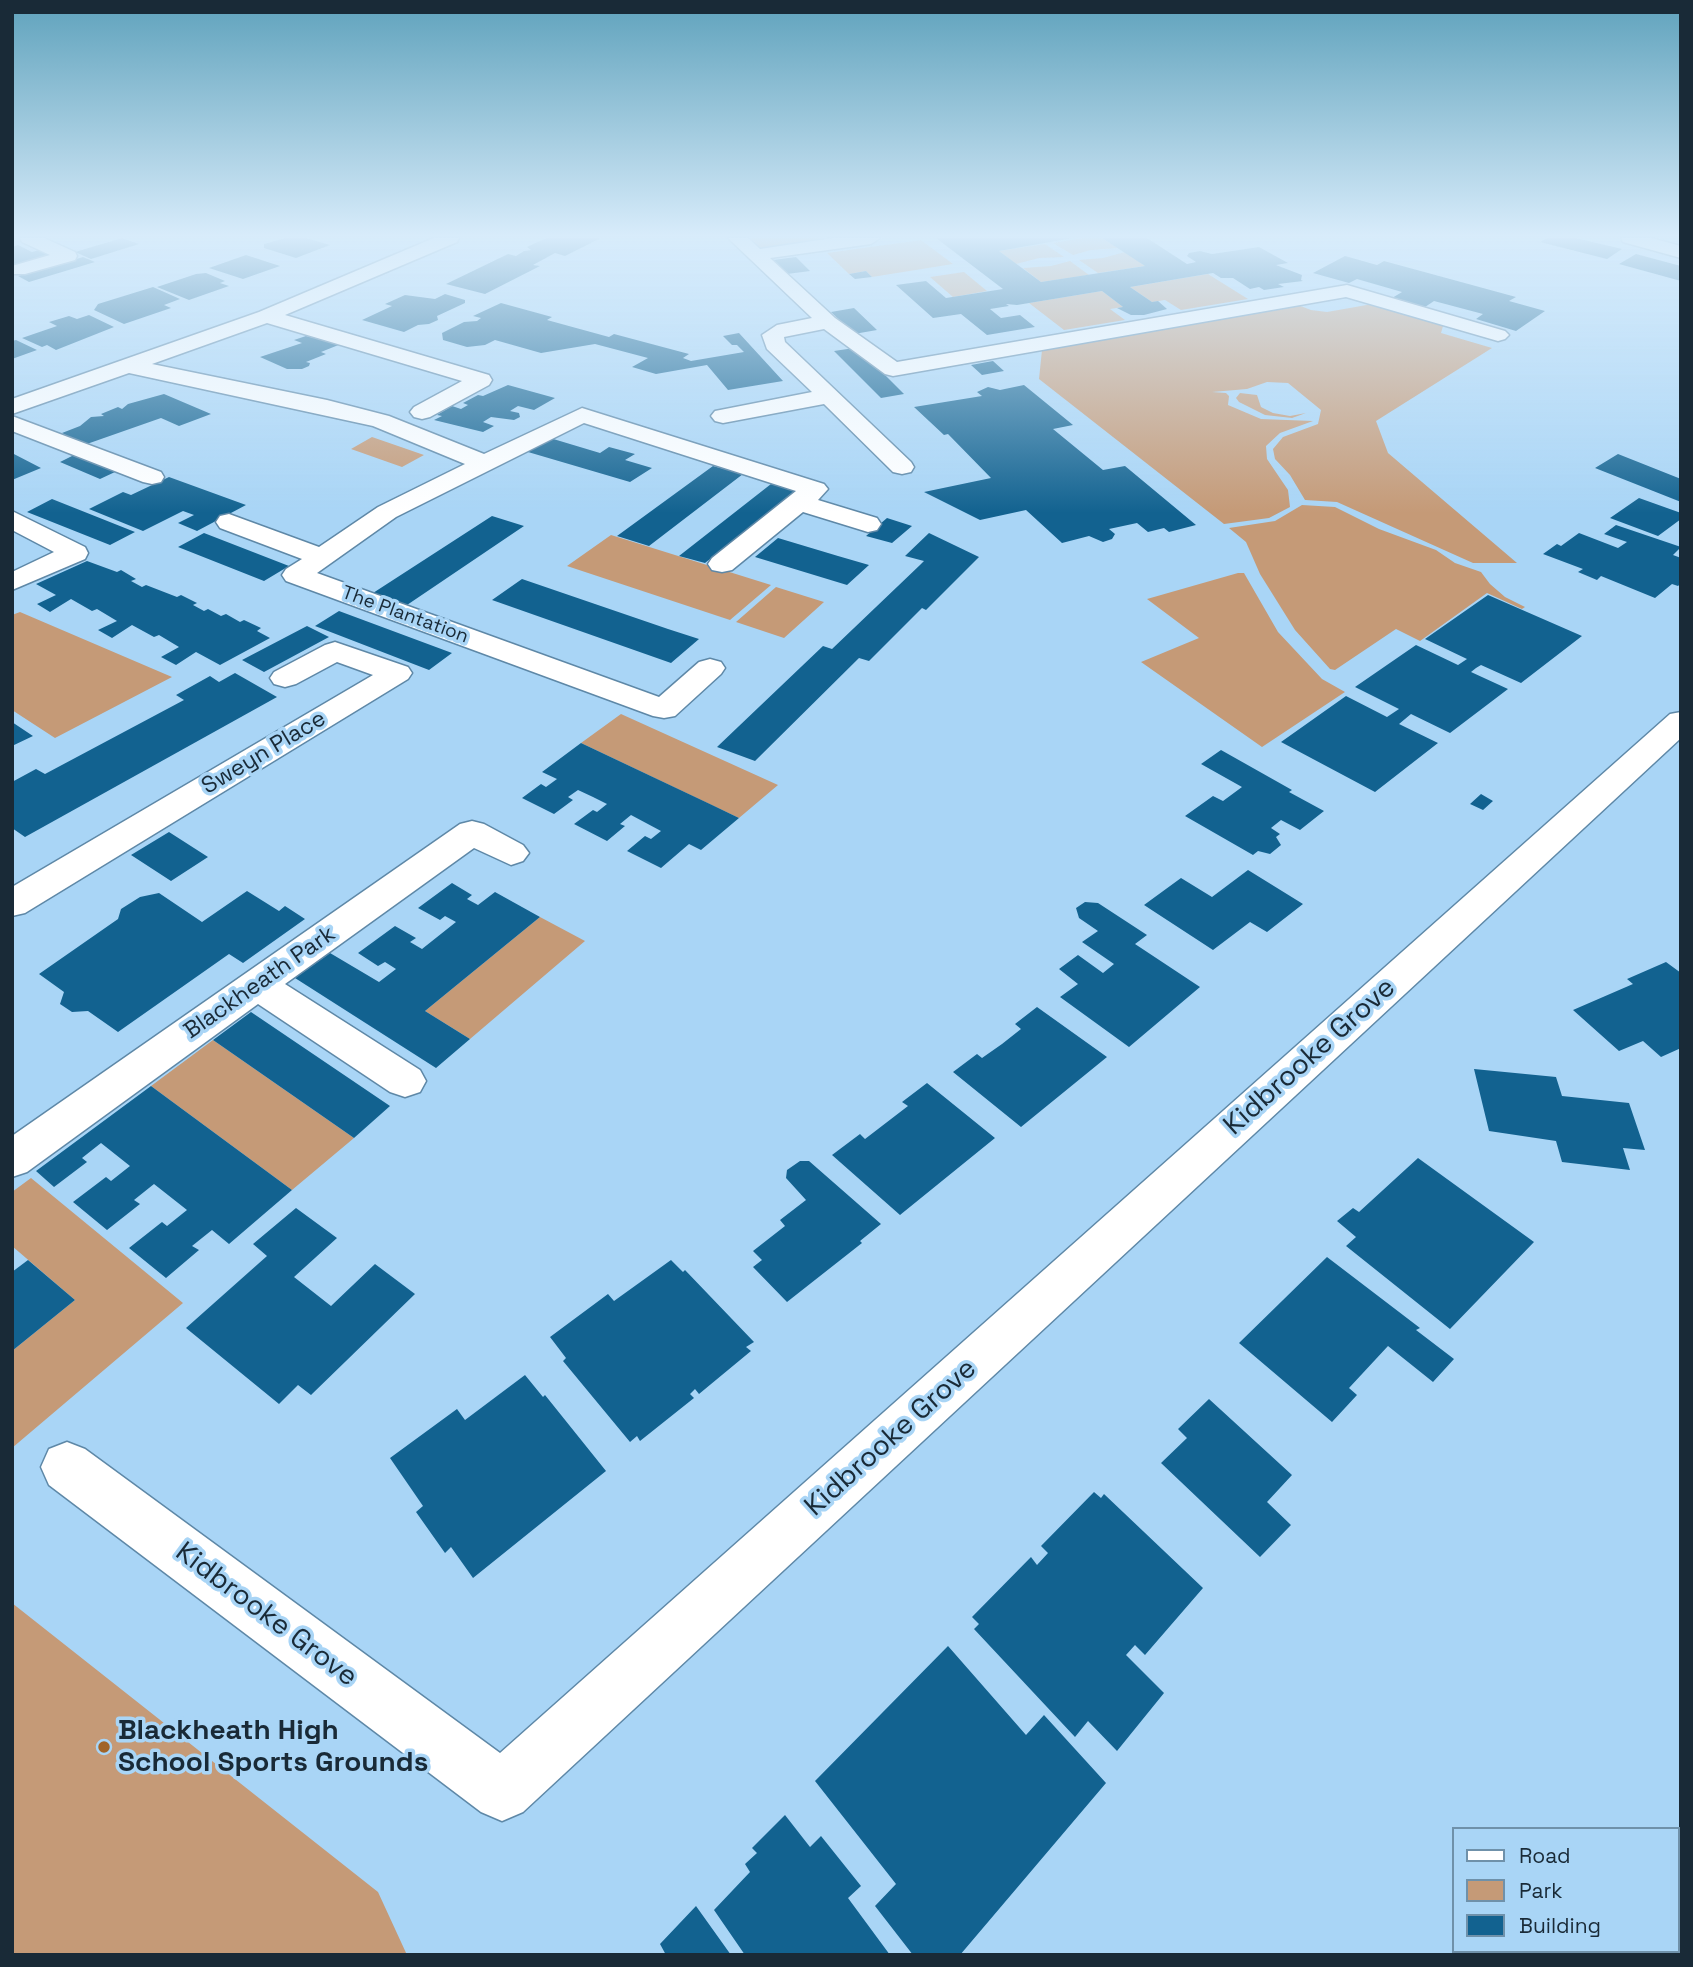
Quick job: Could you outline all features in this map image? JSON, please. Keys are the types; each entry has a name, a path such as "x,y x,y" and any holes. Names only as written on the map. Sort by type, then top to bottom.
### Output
{"street":[{"path":"12,407 228,330"},
{"path":"312,330 481,380 422,412"},
{"path":"783,330 773,335 775,344 902,467"},
{"path":"839,330 893,369 1121,330"},
{"path":"1480,330 1498,335"},
{"path":"128,366 327,407 381,421 485,463"},
{"path":"723,416 828,396"},
{"name":"The Plantation","path":"710,668 664,709 296,575 387,512 582,415 815,489 799,502"},
{"path":"12,423 152,477"},
{"path":"722,564 799,502 868,524"},
{"path":"12,519 75,553 12,582"},
{"path":"229,522 322,557"},
{"name":"Sweyn Place","path":"17,895 397,673 335,651 285,678"},
{"name":"Kidbrooke Grove","path":"67,1468 502,1791 1681,721"},
{"name":"Blackheath Park","path":"12,1159 472,832 512,853"},
{"path":"257,985 405,1082"}],"green space":[{"path":"1157,330 1442,330 1441,333 1492,348 1376,421 1388,453 1517,563 1473,563 1337,502 1305,500 1290,475 1275,459 1273,449 1283,437 1318,424 1321,410 1288,383 1267,382 1247,389 1212,392 1226,393 1229,396 1228,405 1261,419 1313,421 1280,433 1266,446 1267,459 1288,490 1290,507 1269,518 1224,524 1039,379 1042,350"},
{"path":"1240,393 1257,395 1261,407 1273,413 1290,416 1306,413 1292,418 1265,415 1239,402 1236,398"},
{"path":"372,437 424,455 402,467 351,449"},
{"path":"1302,505 1335,507 1379,529 1436,550 1455,563 1481,572 1505,597 1525,607 1522,609 1487,593 1420,641 1396,629 1335,670 1330,669 1295,630 1260,574 1246,542 1229,528 1275,521"},
{"path":"611,535 771,585 730,620 567,566"},
{"path":"1244,573 1278,632 1322,679 1345,692 1262,747 1141,662 1199,638 1147,599"},
{"path":"776,587 824,602 784,638 736,622"},
{"path":"20,612 172,677 55,738 12,710 12,615"},
{"path":"621,714 778,785 739,818 581,743"},
{"path":"540,917 585,941 470,1039 425,1011"},
{"path":"213,1040 354,1138 292,1190 151,1086"},
{"path":"31,1178 183,1303 12,1448 12,1351 75,1300 12,1246 12,1192"},
{"name":"Blackheath High School Sports Grounds","path":"12,1603 378,1892 407,1955 12,1955"}],"building":[{"path":"46,330 107,330 56,350 22,338"},
{"path":"448,330 583,330 609,337 614,334 689,354 683,358 691,361 744,352 723,336 739,333 783,381 728,390 707,365 656,374 632,367 648,358 595,344 541,353 495,340 485,345 467,347 443,340 442,333"},
{"path":"850,330 877,330 854,334"},
{"path":"981,330 1018,330 987,335"},
{"path":"306,336 341,344 321,352 326,354 306,362 310,363 309,366 302,369 287,369 260,357 302,343 294,340"},
{"path":"16,340 37,350 12,359 12,341"},
{"path":"854,348 862,352 904,394 881,398 834,351"},
{"path":"993,361 1004,371 982,375 971,365"},
{"path":"508,385 555,398 534,410 518,406 510,411 519,413 520,417 514,420 491,417 483,422 494,426 483,432 434,420 442,416 437,415 452,406 461,409 468,405 463,403 478,395 483,396"},
{"path":"1024,385 1073,425 1053,429 1103,470 1125,466 1196,525 1169,532 1164,528 1148,532 1137,523 1109,529 1115,534 1112,539 1103,542 1089,536 1062,543 1026,510 980,520 924,492 991,478 948,434 944,435 914,407 982,396 977,392 988,387 1000,390"},
{"path":"164,394 211,414 179,426 161,418 84,445 62,433 80,426 91,417 104,416 101,414 118,407 122,409 128,404"},
{"path":"550,438 600,453 609,447 635,454 625,460 652,468 630,482 528,452"},
{"path":"12,453 41,468 12,480"},
{"path":"1618,454 1681,479 1681,502 1595,468"},
{"path":"74,455 115,472 100,479 60,462"},
{"path":"713,466 743,474 649,546 617,536"},
{"path":"169,477 246,505 197,531 178,523 194,515 183,511 143,531 89,509 123,492 131,495"},
{"path":"771,484 795,491 705,563 679,556"},
{"path":"1639,498 1681,513 1681,519 1658,536 1610,518"},
{"path":"52,499 135,532 110,545 27,512"},
{"path":"492,516 524,526 407,605 373,593"},
{"path":"887,518 912,526 892,543 866,536"},
{"path":"1616,525 1681,547 1673,555 1681,558 1681,583 1678,586 1672,584 1655,598 1601,576 1597,580 1578,572 1583,569 1543,554 1557,544 1561,546 1579,533 1618,548 1627,542 1604,534"},
{"path":"204,533 289,566 264,581 178,547"},
{"path":"929,533 979,557 926,610 922,608 869,661 859,658 755,761 717,747 823,646 832,649 924,561 905,556"},
{"path":"778,538 869,565 847,585 755,557"},
{"path":"87,561 117,572 121,570 136,579 131,581 142,587 146,585 177,597 181,595 197,603 193,605 204,611 208,609 221,616 226,614 240,622 244,620 261,628 257,631 270,638 220,665 196,652 176,665 161,657 179,647 159,635 154,637 132,625 112,638 98,630 117,621 97,609 92,611 71,599 50,612 37,604 56,595 36,584"},
{"path":"522,579 699,639 671,663 492,600"},
{"path":"1488,595 1582,636 1521,683 1481,665 1476,668 1471,672 1508,689 1450,733 1411,714 1399,724 1438,743 1375,792 1281,742 1346,696 1387,717 1399,709 1355,687 1416,645 1458,665 1467,659 1425,639"},
{"path":"339,611 452,653 429,670 315,626"},
{"path":"307,626 329,637 264,672 242,660"},
{"path":"235,673 277,697 25,837 12,828 12,782 36,769 45,774 184,700 176,695 210,676 219,682"},
{"path":"12,722 33,736 12,746"},
{"path":"581,743 739,818 701,850 689,844 661,868 627,851 645,836 651,839 661,831 631,815 620,824 625,826 607,841 574,824 593,810 597,812 607,804 578,790 568,797 573,800 554,814 522,798 541,784 546,787 557,779 542,772"},
{"path":"1221,750 1324,811 1300,830 1281,820 1271,828 1280,834 1276,837 1281,845 1270,854 1258,851 1253,855 1185,816 1213,796 1223,801 1242,787 1201,764"},
{"path":"1481,794 1493,801 1483,810 1470,804"},
{"path":"169,832 208,857 171,881 131,855"},
{"path":"1248,870 1303,904 1267,932 1250,922 1213,950 1144,905 1181,878 1212,897"},
{"path":"452,883 472,895 467,899 478,905 495,892 540,917 425,1011 470,1039 436,1068 295,978 330,953 379,982 396,969 385,962 378,966 358,953 395,926 416,938 410,942 422,949 456,922 445,916 440,920 418,908"},
{"path":"247,891 279,911 285,906 305,919 243,963 229,954 118,1032 88,1011 72,1012 60,1004 64,992 39,974 118,919 121,909 140,897 159,893 202,922"},
{"path":"1085,902 1098,903 1147,935 1135,944 1200,987 1129,1047 1060,997 1078,984 1059,969 1078,955 1103,973 1114,964 1082,942 1098,931 1079,918 1076,908"},
{"path":"1666,962 1681,973 1681,1048 1661,1057 1643,1041 1619,1051 1573,1010 1633,984 1627,979"},
{"path":"1037,1007 1107,1057 1021,1127 953,1072 977,1054 982,1058 1002,1044 1021,1029 1015,1024"},
{"path":"251,1012 390,1106 354,1138 213,1040"},
{"path":"1474,1069 1556,1077 1562,1096 1629,1103 1645,1150 1623,1148 1630,1170 1562,1162 1556,1141 1489,1131"},
{"path":"927,1083 995,1138 900,1215 832,1155 860,1134 865,1139 908,1106 902,1102"},
{"path":"151,1086 292,1190 229,1244 212,1230 192,1246 199,1250 166,1278 129,1248 162,1222 167,1226 187,1210 154,1184 134,1200 140,1204 107,1230 73,1202 106,1177 111,1181 130,1166 101,1143 82,1158 87,1162 54,1187 36,1171"},
{"path":"1418,1158 1534,1242 1450,1329 1346,1246 1356,1237 1337,1221 1353,1208 1359,1212"},
{"path":"800,1161 809,1161 881,1224 860,1241 862,1243 787,1302 753,1267 762,1260 753,1251 785,1226 780,1220 806,1200 786,1178 787,1170"},
{"path":"296,1208 337,1238 294,1277 331,1306 375,1264 415,1294 311,1395 298,1385 279,1404 186,1328 267,1256 253,1244"},
{"path":"1327,1257 1420,1328 1416,1330 1454,1359 1433,1382 1388,1346 1349,1388 1357,1395 1332,1422 1239,1343"},
{"path":"28,1260 75,1300 12,1351 12,1272"},
{"path":"671,1260 683,1272 685,1270 754,1342 746,1347 751,1351 699,1394 695,1389 690,1394 694,1398 640,1441 637,1436 630,1442 563,1361 566,1358 550,1337 608,1294 614,1301"},
{"path":"525,1375 543,1397 545,1395 606,1471 473,1578 451,1547 445,1553 416,1512 423,1506 390,1458 457,1409 465,1420"},
{"path":"1209,1399 1292,1475 1267,1502 1291,1525 1260,1557 1161,1463 1187,1438 1178,1429"},
{"path":"1094,1492 1101,1498 1104,1494 1203,1588 1145,1655 1135,1645 1126,1655 1164,1693 1117,1751 1088,1721 1075,1737 974,1629 979,1624 972,1617 1031,1557 1037,1565 1048,1553 1041,1546"},
{"path":"948,1646 1026,1735 1044,1715 1106,1783 960,1955 913,1955 875,1906 896,1884 815,1781"},
{"path":"785,1815 810,1847 821,1836 861,1886 848,1898 890,1955 745,1955 714,1910 750,1872 745,1864 757,1853 752,1848"},
{"path":"696,1906 731,1955 666,1955 660,1944"}],"place":[{"name":"Blackheath High School Sports Grounds","path":"104,1747"}]}
